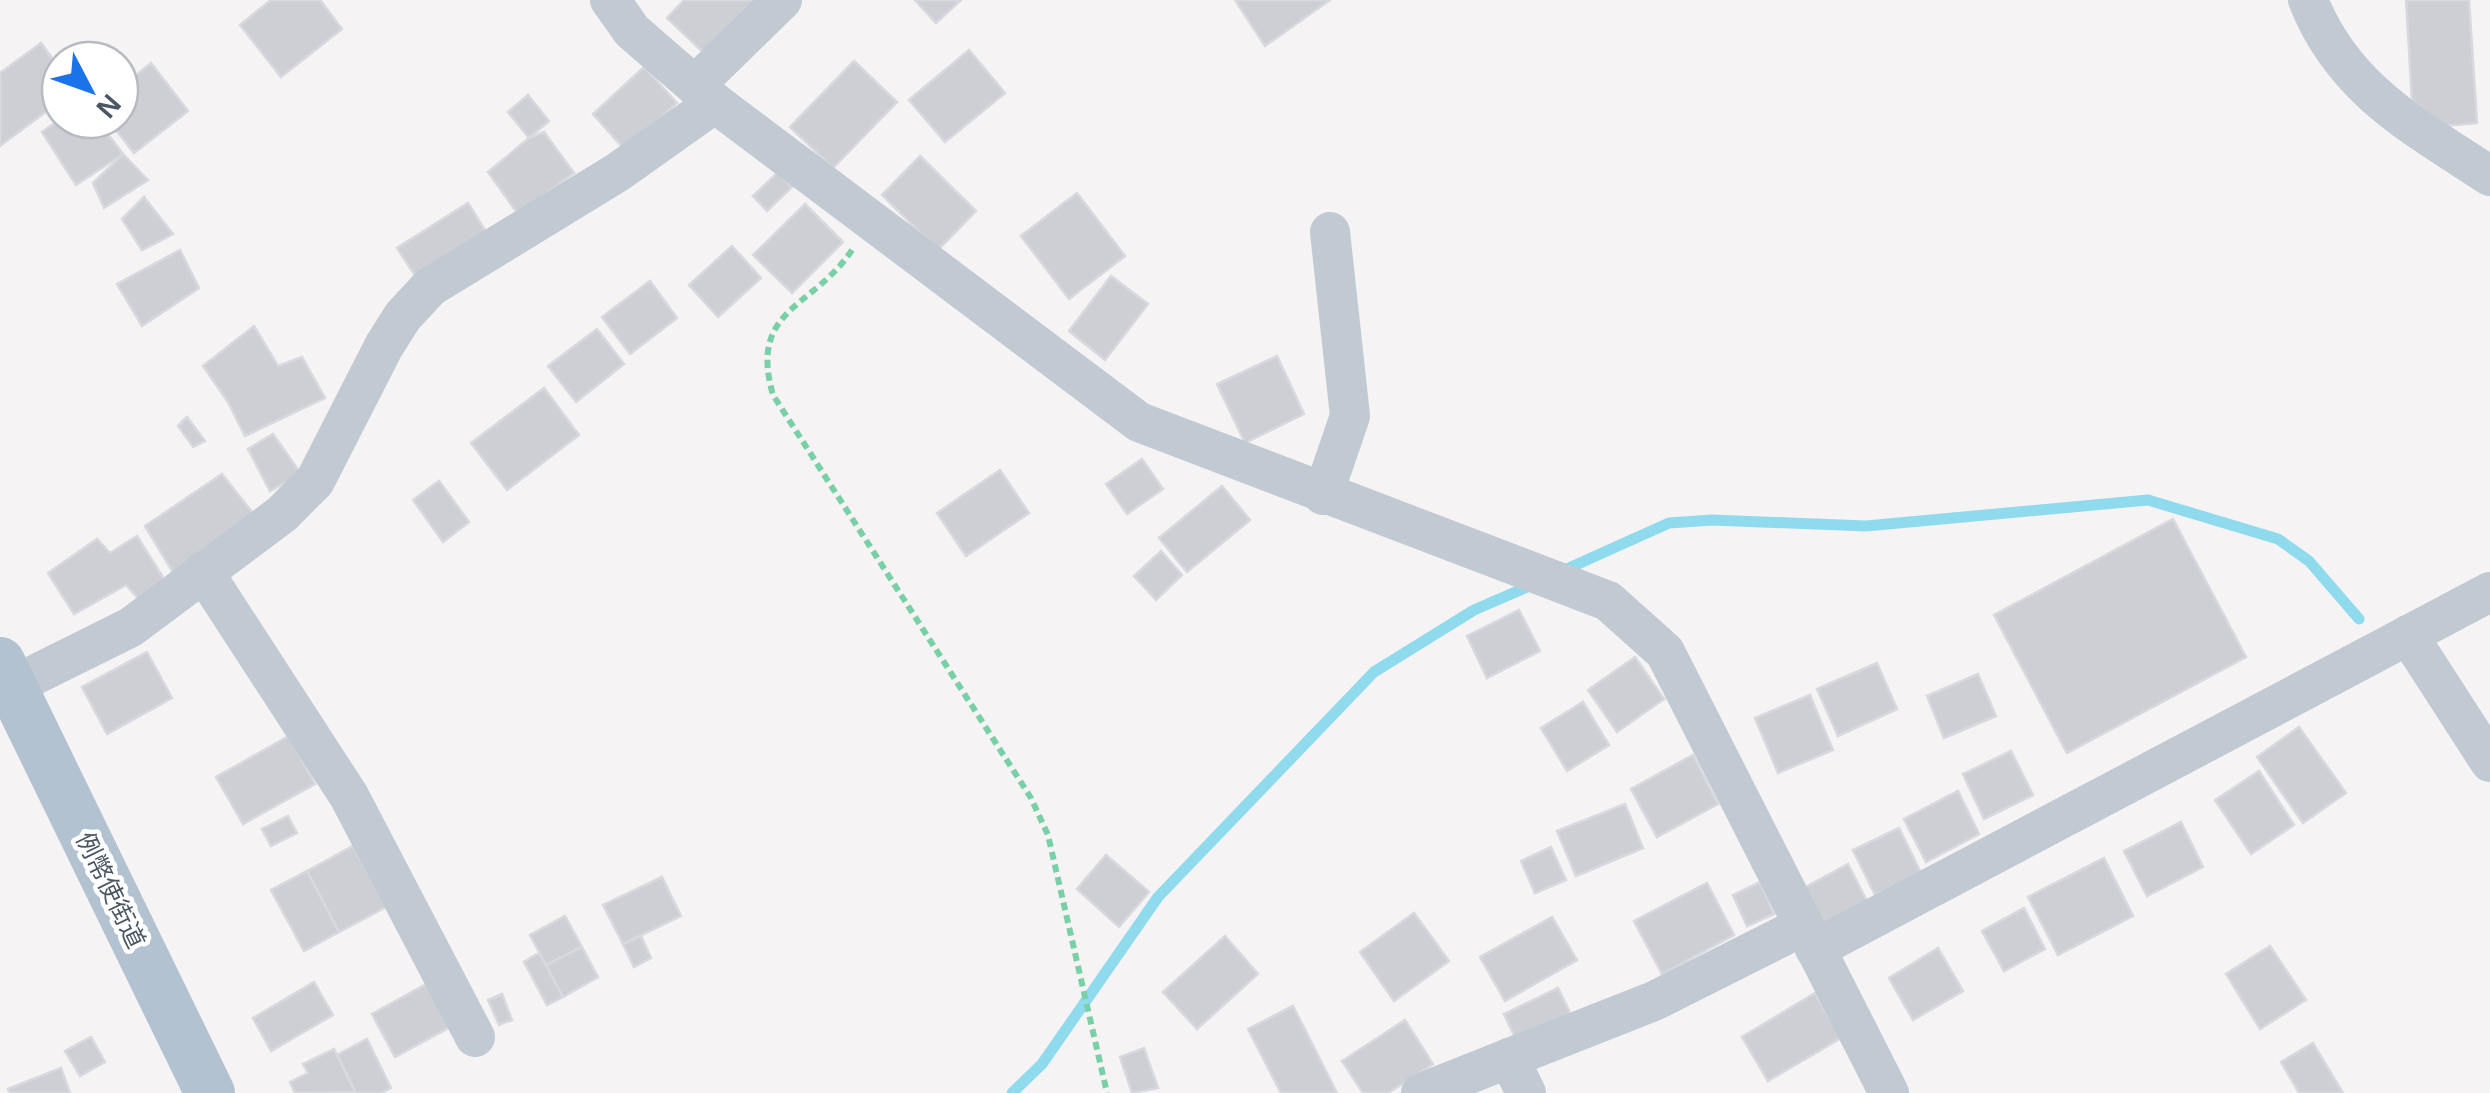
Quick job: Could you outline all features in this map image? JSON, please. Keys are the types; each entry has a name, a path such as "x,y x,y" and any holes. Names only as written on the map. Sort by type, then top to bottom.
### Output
{"main road":[{"name":"例幣使街道","path":"4,680 210,1093"}],"street":[{"path":"610,0 632,32 705,94 1139,422 1323,495 1518,563 1608,601 1666,652 1889,1093"},
{"path":"4,680 131,627 282,514 314,481 384,346 402,316 430,287 618,172 705,94 782,0"},
{"path":"2308,0 2340,59 2375,100 2490,176"},
{"path":"1323,495 1350,416 1330,232"},
{"path":"202,572 349,796 475,1037"},
{"path":"1421,1093 1517,1075 1654,1001 1809,938 2490,592"},
{"path":"2408,635 2490,762"}],"path":[{"path":"871,218 849,256 776,326 766,346 765,366 773,395 1031,798 1048,835 1107,1093"}],"building":[{"path":"271,0 320,0 342,29 281,77 240,25"},
{"path":"684,0 760,0 706,55 667,18"},
{"path":"915,0 961,0 936,23"},
{"path":"1235,0 1330,0 1265,46"},
{"path":"2406,0 2469,0 2477,123 2443,126 2412,100"},
{"path":"40,44 40,116 0,146 0,73"},
{"path":"969,50 1005,93 945,142 909,100"},
{"path":"854,61 897,102 833,168 790,127"},
{"path":"151,63 188,111 134,153 124,140 140,140 140,72"},
{"path":"644,67 677,103 626,151 593,114"},
{"path":"528,95 549,121 529,138 508,112"},
{"path":"544,132 574,173 518,214 488,172 529,138"},
{"path":"47,140 112,140 123,154 76,185"},
{"path":"123,154 148,180 104,208 93,183"},
{"path":"920,156 976,211 938,250 882,195"},
{"path":"778,172 792,187 767,211 753,196"},
{"path":"1077,193 1125,256 1069,299 1021,236"},
{"path":"144,197 173,234 142,250 122,219"},
{"path":"468,203 490,238 420,283 397,248"},
{"path":"805,204 843,242 792,293 753,255"},
{"path":"732,246 761,278 718,317 689,285"},
{"path":"180,250 199,288 142,326 117,284"},
{"path":"1111,276 1148,304 1105,360 1069,331"},
{"path":"650,281 677,318 630,354 602,317"},
{"path":"254,326 278,366 302,357 325,398 245,436 203,366"},
{"path":"597,329 624,364 576,402 548,366"},
{"path":"1277,356 1304,414 1245,443 1217,384"},
{"path":"544,388 579,435 507,490 471,443"},
{"path":"187,417 205,441 193,447 178,426"},
{"path":"273,434 301,474 270,491 248,449"},
{"path":"1142,459 1163,489 1127,514 1106,484"},
{"path":"1000,470 1029,513 966,556 937,513"},
{"path":"222,474 260,522 177,579 145,526"},
{"path":"439,481 469,522 443,542 413,500"},
{"path":"1222,486 1250,520 1187,572 1159,538"},
{"path":"2173,519 2246,657 2067,753 1994,615"},
{"path":"137,536 169,587 145,606 126,585 74,614 48,573 97,539 110,553"},
{"path":"1161,551 1182,575 1156,600 1134,576"},
{"path":"1519,610 1540,651 1487,678 1467,636"},
{"path":"147,652 172,698 107,734 82,687"},
{"path":"1635,657 1664,699 1617,732 1588,690"},
{"path":"1877,663 1897,709 1838,736 1817,689"},
{"path":"1978,674 1996,716 1944,738 1927,696"},
{"path":"1810,695 1833,750 1778,773 1755,718"},
{"path":"1583,702 1609,745 1567,771 1541,728"},
{"path":"2299,727 2346,793 2303,823 2257,757"},
{"path":"289,736 315,784 243,824 216,777"},
{"path":"2011,751 2033,795 1984,819 1963,774"},
{"path":"1693,755 1718,804 1657,837 1631,789"},
{"path":"2259,771 2294,825 2251,854 2215,800"},
{"path":"1958,791 1979,834 1926,862 1904,819"},
{"path":"1625,804 1643,848 1576,876 1557,831"},
{"path":"288,816 297,833 271,846 262,829"},
{"path":"2181,822 2203,867 2147,896 2124,851"},
{"path":"1899,828 1921,873 1875,895 1853,850"},
{"path":"353,846 386,907 339,932 307,871"},
{"path":"1551,847 1566,880 1535,893 1521,861"},
{"path":"1106,855 1149,892 1119,927 1077,889"},
{"path":"2104,858 2133,916 2058,955 2028,897"},
{"path":"1848,864 1869,905 1825,928 1804,888"},
{"path":"307,871 339,932 304,951 271,890"},
{"path":"662,877 681,916 623,944 603,905"},
{"path":"1760,882 1774,914 1747,926 1733,895"},
{"path":"1707,883 1734,935 1662,974 1634,921"},
{"path":"2024,908 2045,949 2004,971 1982,931"},
{"path":"1414,913 1449,961 1394,1001 1360,952"},
{"path":"565,916 582,947 546,965 530,935"},
{"path":"1552,917 1577,960 1505,1001 1480,957"},
{"path":"641,936 651,958 634,967 623,944"},
{"path":"1225,936 1258,974 1197,1029 1163,992"},
{"path":"2270,946 2306,1000 2260,1029 2226,974"},
{"path":"582,947 598,977 563,997 546,965"},
{"path":"1938,948 1963,991 1913,1020 1889,978"},
{"path":"539,953 563,997 547,1005 524,962"},
{"path":"314,982 333,1015 271,1051 253,1018"},
{"path":"430,982 454,1025 395,1057 372,1014"},
{"path":"1558,988 1575,1023 1521,1050 1504,1014"},
{"path":"1815,993 1841,1038 1768,1081 1742,1037"},
{"path":"502,994 512,1020 499,1025 488,1000"},
{"path":"1293,1006 1337,1093 1281,1093 1248,1029"},
{"path":"1405,1020 1433,1064 1388,1093 1363,1093 1342,1061"},
{"path":"91,1037 105,1062 80,1076 65,1051"},
{"path":"367,1039 391,1088 381,1093 356,1093 337,1055"},
{"path":"2313,1043 2343,1093 2299,1093 2281,1062"},
{"path":"1144,1048 1158,1088 1132,1093 1120,1057"},
{"path":"334,1049 355,1092 295,1093 290,1082 308,1073 303,1064"},
{"path":"61,1068 70,1093 10,1093 8,1089"}],"waterway":[{"path":"1560,572 1669,523 1712,520 1866,526 2148,500 2278,539 2309,561 2359,619"},
{"path":"1012,1093 1042,1064 1158,897 1374,672 1474,610 1534,584"}]}
